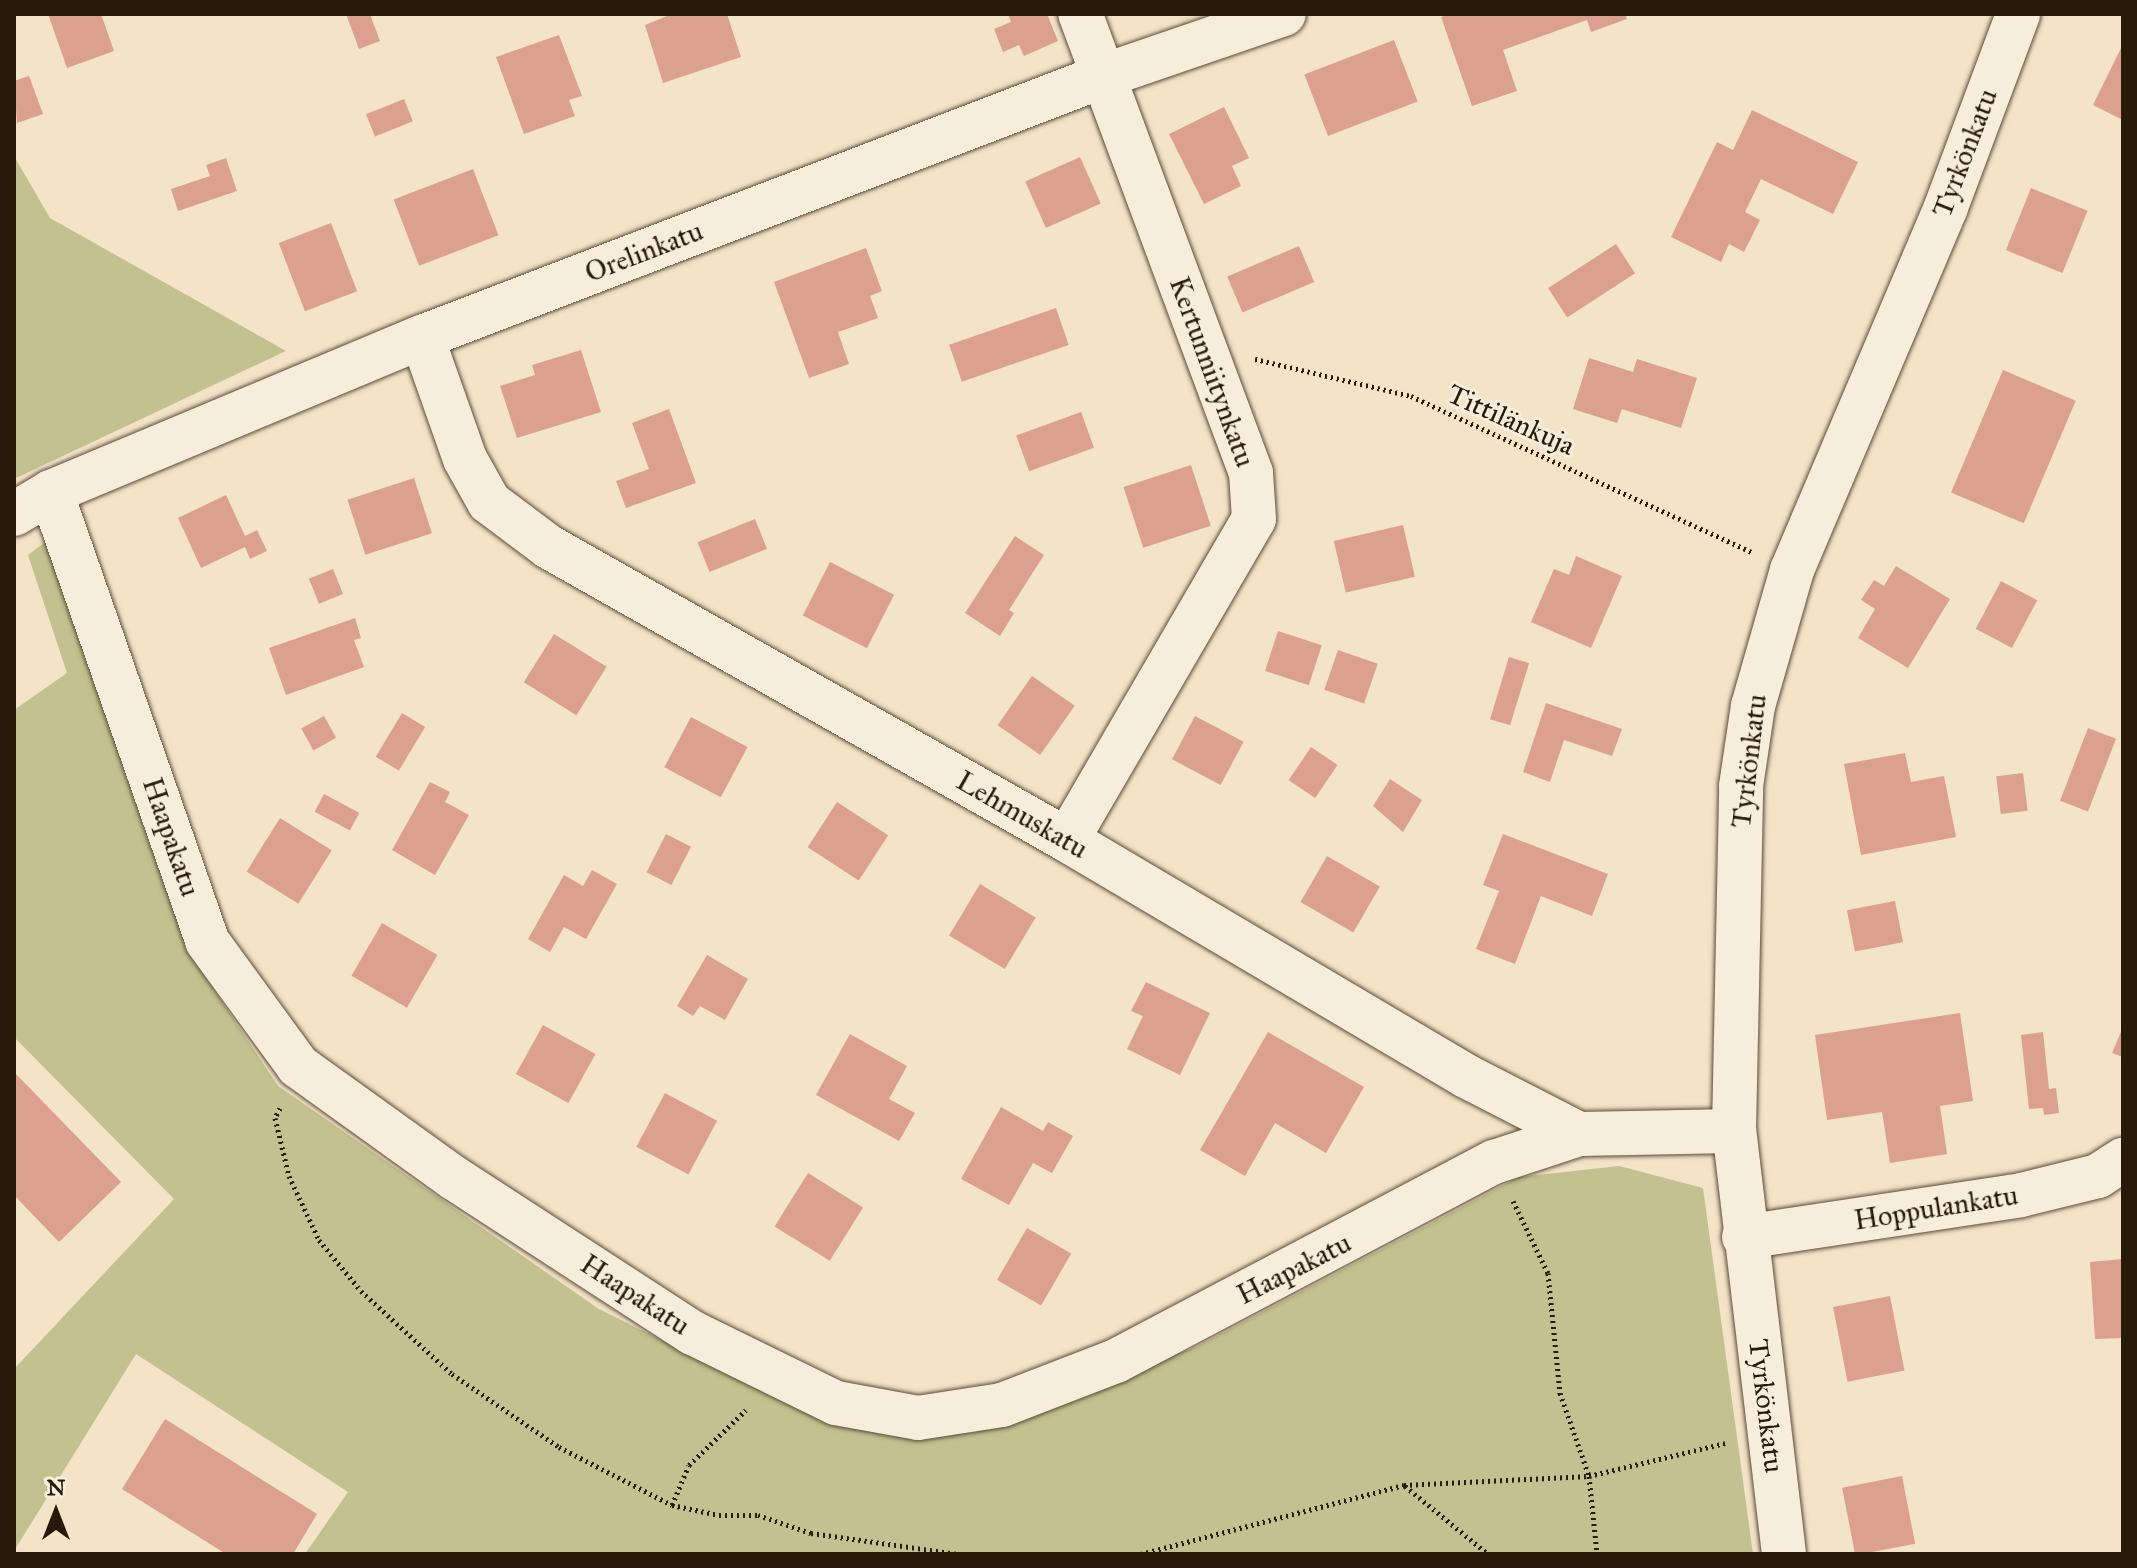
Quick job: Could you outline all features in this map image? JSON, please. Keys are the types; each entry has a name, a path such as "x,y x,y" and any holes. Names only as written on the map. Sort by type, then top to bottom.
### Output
{"street":[{"name":"Kertunniitynkatu","path":"1067,840 1254,519 1251,473 1200,346 1080,14"},
{"name":"Orelinkatu","path":"14,514 51,492 422,337 1103,76 1284,14"},
{"name":"Tyrkönkatu","path":"1784,1554 1744,1237 1734,1131 1741,786 1753,706 1792,570 1946,207 2018,14"},
{"name":"Lehmuskatu","path":"422,337 465,459 489,502 549,547 1067,840 1466,1076 1579,1134 1734,1131"},
{"name":"Haapakatu","path":"51,492 207,941 298,1066 454,1178 693,1333 836,1403 918,1418 1002,1405 1116,1361 1494,1162 1579,1134"},
{"name":"Hoppulankatu","path":"1744,1237 2021,1195 2098,1176 2123,1160"}],"path":[{"name":"Tittilänkuja","path":"1200,346 1411,396 1792,570"},
{"path":"298,1066 275,1118 289,1176 319,1240 361,1291 452,1374 559,1447 672,1505 719,1515 758,1515 811,1533 958,1554"},
{"path":"1494,1162 1548,1273 1560,1393 1589,1476 1597,1554"},
{"path":"672,1505 689,1465 744,1415 770,1371"},
{"path":"1141,1554 1404,1485 1589,1476 1769,1432"},
{"path":"1404,1485 1488,1554"}],"shaded area":[{"path":"14,156 50,218 286,351 14,479"},
{"path":"48,540 191,955 278,1086 599,1309 816,1417 1014,1417 1196,1347 1519,1177 1619,1166 1703,1188 1753,1554 305,1554 348,1492 136,1354 14,1551 14,1369 174,1199 14,1037 14,710 67,673 28,555"}],"building":[{"path":"48,14 101,14 114,51 67,68"},
{"path":"346,14 370,14 380,41 359,49"},
{"path":"672,14 727,14 741,57 663,83 645,25"},
{"path":"1008,14 1047,14 1058,41 1024,56 1019,45 1003,52 994,29 1011,22"},
{"path":"1450,14 1625,14 1627,19 1591,32 1587,20 1503,50 1517,91 1472,106 1441,17"},
{"path":"559,35 582,96 569,100 575,116 524,134 496,57"},
{"path":"1394,40 1418,102 1328,136 1304,74"},
{"path":"2123,44 2123,120 2093,105"},
{"path":"29,76 43,114 17,123 14,81"},
{"path":"404,99 413,121 375,137 366,114"},
{"path":"1224,107 1249,158 1232,166 1241,186 1204,204 1169,134"},
{"path":"1752,110 1858,162 1833,214 1761,179 1745,212 1760,220 1744,252 1729,244 1721,262 1671,237 1717,142 1733,150"},
{"path":"1080,157 1101,204 1046,228 1025,181"},
{"path":"226,158 237,191 178,211 171,189 210,176 206,165"},
{"path":"473,169 498,235 419,266 394,199"},
{"path":"2031,188 2088,211 2062,273 2006,250"},
{"path":"331,223 357,291 305,311 279,243"},
{"path":"1616,244 1635,273 1567,317 1548,288"},
{"path":"1299,246 1314,282 1242,312 1227,276"},
{"path":"866,248 882,291 870,296 878,318 838,332 849,364 809,378 774,282"},
{"path":"1056,308 1069,345 962,382 949,345"},
{"path":"581,350 601,412 517,438 500,386 535,375 532,365"},
{"path":"1589,358 1633,372 1637,359 1697,378 1681,428 1622,409 1617,423 1573,409"},
{"path":"2003,370 2076,401 2024,523 1951,492"},
{"path":"669,409 696,483 626,508 616,481 649,469 632,423"},
{"path":"1081,412 1094,448 1029,471 1016,436"},
{"path":"1191,465 1211,526 1143,548 1123,487"},
{"path":"414,478 432,533 365,555 347,500"},
{"path":"226,495 245,536 257,530 267,551 250,559 245,547 201,568 178,518"},
{"path":"755,519 767,549 710,572 698,542"},
{"path":"1403,525 1415,577 1346,593 1334,541"},
{"path":"1015,536 1044,555 1009,610 1014,613 1000,636 965,613"},
{"path":"1576,556 1622,576 1591,648 1531,622 1554,569 1569,575"},
{"path":"830,562 894,595 867,648 803,615"},
{"path":"1896,566 1950,599 1908,668 1858,638 1875,609 1861,600 1874,580 1884,586"},
{"path":"333,569 343,594 319,604 309,579"},
{"path":"2001,581 2037,600 2012,648 1976,629"},
{"path":"355,618 361,638 354,640 364,667 286,695 269,648"},
{"path":"1278,631 1322,645 1309,685 1265,671"},
{"path":"554,634 607,667 576,715 524,682"},
{"path":"1338,650 1378,664 1364,703 1324,690"},
{"path":"1509,657 1529,663 1510,725 1490,719"},
{"path":"1032,676 1075,706 1040,755 998,725"},
{"path":"1546,703 1622,729 1612,756 1564,740 1550,782 1523,772"},
{"path":"402,713 425,727 399,771 376,757"},
{"path":"324,716 336,738 313,750 301,729"},
{"path":"1195,716 1244,742 1221,785 1172,759"},
{"path":"691,717 748,747 721,797 664,767"},
{"path":"2088,728 2116,739 2088,812 2060,801"},
{"path":"1311,747 1338,765 1315,798 1289,780"},
{"path":"1905,753 1911,782 1944,776 1956,837 1861,855 1844,764"},
{"path":"2023,773 2028,811 2001,814 1996,776"},
{"path":"1390,779 1422,800 1403,832 1373,806"},
{"path":"430,782 450,792 445,802 469,815 435,875 392,850"},
{"path":"324,794 359,813 350,830 315,812"},
{"path":"837,802 888,835 859,881 808,847"},
{"path":"280,818 332,850 298,904 247,871"},
{"path":"666,834 691,847 671,885 646,872"},
{"path":"1503,834 1608,874 1592,916 1541,896 1515,964 1476,949 1499,891 1483,885"},
{"path":"1327,856 1380,886 1353,932 1300,902"},
{"path":"592,870 617,884 586,939 564,927 550,952 528,939 564,875 583,886"},
{"path":"980,884 1036,917 1005,969 949,935"},
{"path":"1895,901 1903,942 1855,952 1847,910"},
{"path":"382,923 437,955 407,1008 352,976"},
{"path":"707,955 748,979 725,1020 700,1006 693,1016 677,1006"},
{"path":"1146,982 1210,1013 1180,1075 1127,1049 1143,1016 1131,1011"},
{"path":"1960,1013 1973,1101 1940,1106 1947,1154 1890,1163 1882,1112 1827,1120 1815,1035"},
{"path":"543,1025 595,1054 568,1103 516,1074"},
{"path":"2123,1027 2123,1057 2112,1053"},
{"path":"1268,1032 1364,1087 1326,1153 1275,1123 1245,1176 1200,1150"},
{"path":"2043,1032 2049,1089 2056,1088 2059,1113 2044,1115 2043,1108 2029,1109 2021,1035"},
{"path":"850,1034 907,1066 889,1099 915,1113 899,1141 816,1095"},
{"path":"14,1072 121,1182 59,1242 14,1195"},
{"path":"665,1093 717,1121 688,1175 636,1147"},
{"path":"1001,1107 1043,1131 1048,1122 1073,1136 1052,1173 1033,1163 1009,1205 961,1179"},
{"path":"808,1173 863,1207 830,1261 775,1226"},
{"path":"1027,1228 1071,1254 1041,1305 997,1280"},
{"path":"2123,1259 2123,1338 2095,1339 2090,1262"},
{"path":"1890,1296 1905,1371 1848,1382 1833,1307"},
{"path":"165,1419 317,1514 293,1554 226,1554 122,1489"},
{"path":"1902,1476 1915,1544 1855,1554 1842,1488"}]}
